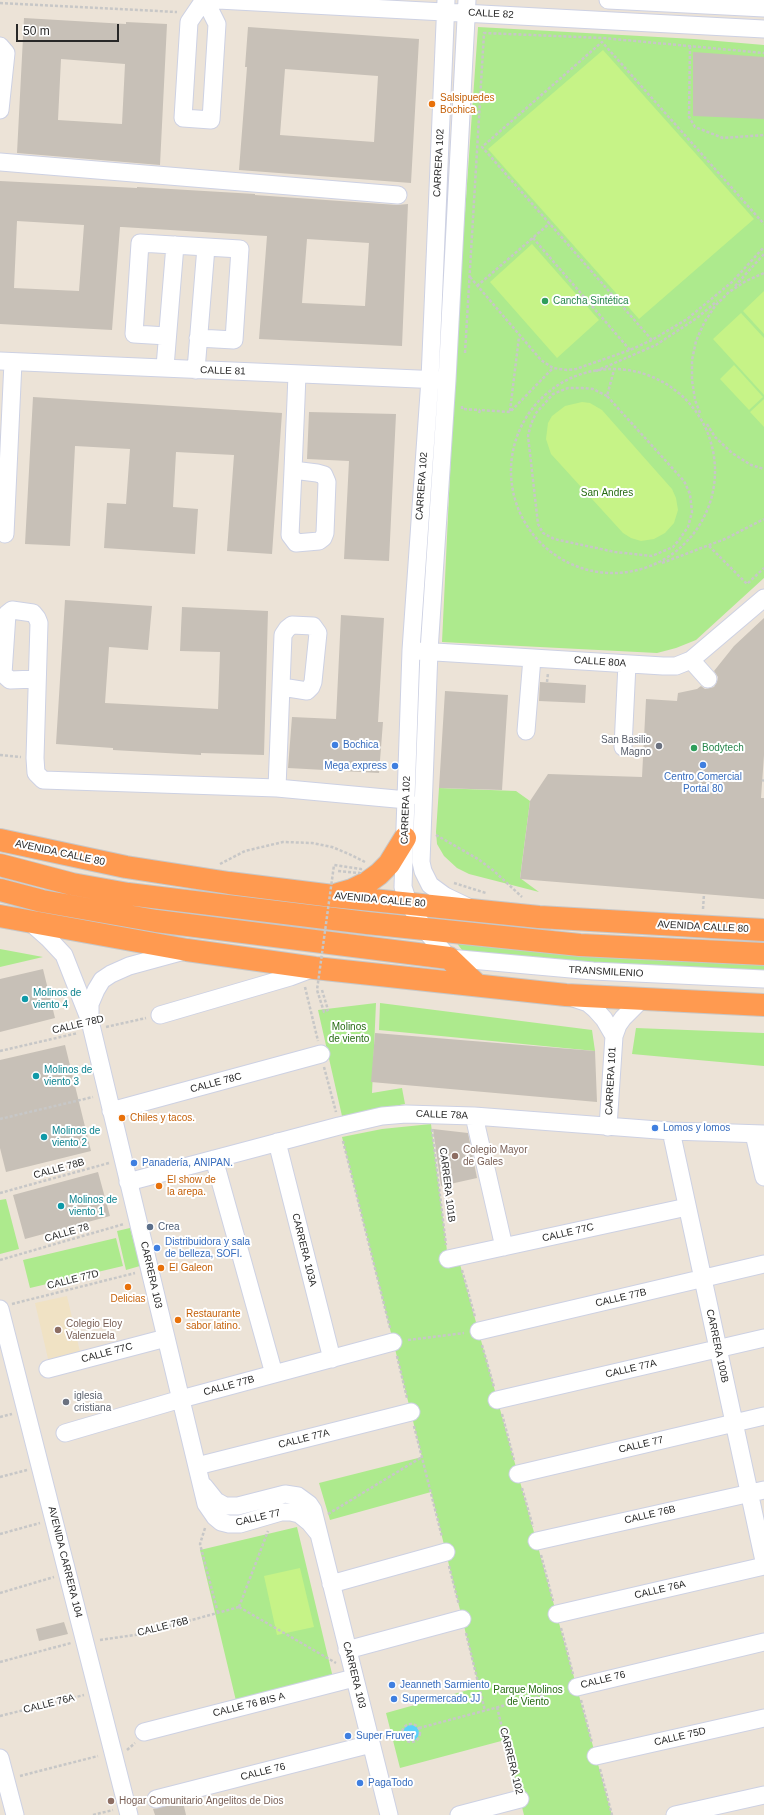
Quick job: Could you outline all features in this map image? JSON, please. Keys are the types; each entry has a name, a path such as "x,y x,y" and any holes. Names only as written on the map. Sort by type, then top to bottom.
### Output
{"highway":[{"path":"333,896 352,890 368,882 379,874 394,858 405,838"},
{"name":"AVENIDA CALLE 80","path":"0,840 126,867 229,883 333,896 408,902 477,911 625,923 764,930"},
{"path":"0,866 72,884 128,894 425,930 580,945 764,954"},
{"path":"0,890 42,901 156,921 448,958 477,985"},
{"path":"0,916 31,923 187,950 315,968 566,995 764,1005"}],"street":[{"path":"204,0 217,24 210,120 183,118 189,22 204,0"},
{"name":"CALLE 82","path":"218,0 467,6 764,29"},
{"path":"608,0 740,4 764,8"},
{"path":"739,28 740,4"},
{"name":"CARRERA 102","path":"446,6 430,379 411,650 403,887 408,902 425,930 448,958"},
{"name":"CARRERA 102","path":"467,6 447,380 429,651 422,866 430,885 445,896 477,911"},
{"path":"0,46 6,53 0,110"},
{"path":"0,162 398,195"},
{"path":"167,336 134,334 140,243 240,249 234,340 198,338"},
{"path":"165,367 175,245"},
{"path":"196,370 206,247"},
{"path":"5,534 6,362"},
{"name":"CALLE 81","path":"6,362 165,367 196,370 447,380"},
{"path":"293,470 297,374"},
{"name":"CALLE 80A","path":"411,650 676,666 692,660 764,598"},
{"path":"526,732 532,658"},
{"path":"692,660 708,679"},
{"path":"623,747 627,664"},
{"path":"37,679 35,758 36,773 43,780 277,788 407,800"},
{"path":"277,788 282,687"},
{"name":"CARRERA 103","path":"31,923 64,955 91,1026 198,1474"},
{"name":"CARRERA 103","path":"91,1026 90,1004 102,980 129,966 187,950"},
{"name":"TRANSMILENIO","path":"448,958 593,971 764,979"},
{"path":"160,1015 290,978 315,968"},
{"name":"CARRERA 101","path":"566,995 588,1003 604,1019 614,1036"},
{"name":"CARRERA 101","path":"608,1127 614,1036 618,1025 623,1018 642,999"},
{"name":"CALLE 78C","path":"111,1111 321,1054"},
{"name":"CALLE 78A","path":"128,1182 277,1142 382,1116 430,1113 670,1131 759,1134"},
{"path":"474,1116 504,1247"},
{"name":"CARRERA 100B","path":"670,1131 734,1423 757,1492 764,1561"},
{"path":"759,1134 764,1177"},
{"name":"CARRERA 103A","path":"277,1142 332,1359"},
{"path":"214,1159 274,1374"},
{"name":"CALLE 77C","path":"448,1260 687,1206"},
{"name":"CALLE 77B","path":"479,1331 764,1264"},
{"name":"AVENIDA CARRERA 104","path":"4,1307 41,1467 129,1815"},
{"name":"CALLE 77C","path":"48,1369 166,1338"},
{"name":"CALLE 77A","path":"498,1400 764,1338"},
{"name":"CALLE 77B","path":"65,1433 181,1399 393,1342"},
{"name":"CALLE 77A","path":"198,1474 410,1412"},
{"name":"CALLE 77","path":"518,1474 764,1416"},
{"path":"198,1474 206,1504 210,1512"},
{"name":"CALLE 77","path":"198,1474 216,1501 225,1506 238,1506 285,1494 298,1496 309,1504 313,1510 317,1528"},
{"name":"CALLE 76B","path":"537,1541 757,1492"},
{"name":"CALLE 77","path":"210,1512 221,1522 240,1524 274,1514 291,1512 299,1514 317,1528"},
{"name":"CARRERA 103","path":"317,1528 389,1815"},
{"path":"331,1584 446,1552"},
{"name":"CALLE 76A","path":"557,1614 764,1566"},
{"path":"348,1650 462,1619"},
{"name":"CALLE 76","path":"577,1687 764,1642"},
{"name":"CALLE 76 BIS A","path":"144,1732 354,1676"},
{"name":"CALLE 75D","path":"596,1756 764,1718"},
{"name":"CALLE 76","path":"156,1799 371,1744"},
{"path":"0,1758 15,1815"},
{"path":"675,1815 764,1795"},
{"path":"459,1815 520,1799"}],"path":[{"path":"465,354 484,33 603,38 764,53"},
{"path":"482,147 602,42 764,224"},
{"path":"690,46 689,117 695,127 723,138 764,135"},
{"path":"477,146 482,147 652,340"},
{"path":"477,286 550,223"},
{"path":"533,238 630,350"},
{"path":"470,276 519,336 541,360 553,368 567,370 576,369 630,350 652,340 687,319 706,305 732,282 764,247"},
{"path":"658,565 676,552 691,536 710,503 716,475 712,439 695,400 692,380 692,360 695,347 704,323 715,306 745,276 764,254"},
{"path":"764,273 746,281 729,292 697,318 656,345 567,382 549,392 529,412 515,448 512,470 517,507 527,531 534,542 552,555 584,569 605,573 627,572 658,565 709,545 764,519"},
{"path":"510,412 519,336"},
{"path":"462,401 462,409 480,412 510,412 553,368"},
{"path":"588,374 614,370 628,370 643,372 668,383 692,403 715,437 732,453 751,464 764,469"},
{"path":"606,396 614,370"},
{"path":"568,388 593,390 606,396 684,480 690,494 692,512 684,534 673,547 652,556 615,552 554,539 543,533 538,524 528,436 530,424 536,413 553,394 568,388"},
{"path":"709,545 747,584 764,568"},
{"path":"0,755 35,758"},
{"path":"430,832 478,859 510,885 525,900"},
{"path":"322,990 328,1010 324,1012 317,990 334,866 361,869 360,873 337,871"},
{"path":"702,916 704,894"},
{"name":"CALLE 78D","path":"0,1051 91,1026 160,1015"},
{"path":"0,1119 107,1094"},
{"name":"CARRERA 101B","path":"430,1113 448,1260"},
{"name":"CALLE 78B","path":"0,1193 123,1160"},
{"name":"CALLE 78","path":"0,1260 138,1220"},
{"name":"CALLE 77D","path":"4,1307 149,1269"},
{"path":"393,1342 479,1331"},
{"path":"317,1528 422,1457"},
{"path":"0,1477 41,1467"},
{"path":"210,1512 200,1544 218,1613"},
{"path":"274,1514 239,1607 354,1676"},
{"path":"0,1534 54,1519"},
{"path":"0,1593 68,1573"},
{"name":"CALLE 76B","path":"0,1662 85,1641 142,1634 239,1607"},
{"name":"CALLE 76","path":"419,1728 577,1687"},
{"name":"CALLE 76A","path":"0,1716 98,1692"},
{"name":"CARRERA 102","path":"497,1707 520,1799"},
{"path":"411,1724 419,1728 421,1734 418,1740 410,1743 404,1740 402,1734 405,1726 411,1724"},
{"path":"6,1779 127,1750 144,1732"}],"shaded area":[{"name":"Colegio Eloy Valenzuela","path":"67,1296 81,1356 49,1363 35,1303"}],"green space":[{"name":"San Andres","path":"478,27 694,39 764,45 764,578 696,640 676,648 657,653 442,642 457,327"},
{"path":"603,50 754,219 639,319 488,149"},
{"name":"Cancha Sintética","path":"532,244 599,320 557,358 490,282"},
{"path":"764,291 764,334 743,311"},
{"path":"741,313 764,338 764,395 713,339"},
{"path":"734,365 763,397 749,410 720,379"},
{"path":"764,399 764,427 750,412"},
{"path":"582,402 590,403 602,410 672,489 676,498 678,510 674,523 665,533 654,539 641,541 631,538 623,533 551,454 546,439 548,423 552,416 565,406"},
{"path":"439,788 516,791 530,801 520,878 539,892 469,874 457,868 444,856 437,844 436,832"},
{"path":"456,942 764,963 764,973 625,966 465,954"},
{"path":"0,949 43,957 0,967"},
{"name":"Molinos de viento","path":"376,1003 372,1093 402,1088 405,1104 342,1116 318,1010"},
{"path":"380,1003 592,1030 595,1051 379,1030"},
{"path":"636,1028 764,1033 764,1066 632,1054"},
{"name":"Parque Molinos de Viento","path":"431,1124 448,1259 458,1257 612,1815 524,1815 505,1740 400,1768 386,1713 479,1687 431,1492 330,1520 319,1483 422,1457 342,1137 382,1129"},
{"path":"6,1199 19,1249 0,1254 0,1200"},
{"path":"130,1228 140,1266 126,1270 117,1231"},
{"path":"116,1238 123,1266 30,1288 23,1260"},
{"path":"297,1527 334,1682 237,1705 200,1550"},
{"path":"300,1568 314,1627 277,1635 264,1576"}],"water":[{"path":"408,1725 414,1725 419,1730 417,1739 414,1741 408,1741 403,1736 403,1730"}],"building":[{"path":"24,18 126,24 126,22 167,24 160,165 17,153","holes":["61,59 125,64 122,124 58,120"]},
{"path":"248,27 419,39 411,183 239,170 247,67 245,67","holes":["285,69 378,76 374,142 280,135"]},
{"path":"693,52 764,57 764,119 693,116"},
{"path":"0,181 137,187 397,205 408,204 402,346 259,339 267,236 122,227 120,227 112,330 0,324","holes":["17,221 84,225 79,291 14,288","307,239 369,243 365,306 302,303"]},
{"path":"33,397 282,413 272,554 227,551 234,455 176,452 173,507 198,509 195,554 104,548 107,503 126,504 130,449 75,446 70,546 25,544"},
{"path":"309,412 396,414 389,561 344,559 349,461 307,459"},
{"path":"65,600 152,606 148,650 109,647 105,703 218,709 220,652 180,651 182,607 268,611 264,755 201,753 201,755 113,750 113,748 56,744"},
{"path":"341,615 384,618 378,722 383,722 379,773 288,768 292,717 336,719"},
{"name":"Centro Comercial Portal 80","path":"764,618 764,755 761,798 764,798 764,899 520,879 530,801 548,774 642,777 646,699 677,701 678,693 697,689 701,686 705,689 714,687 718,677 714,671 734,646"},
{"path":"540,682 586,685 585,703 539,701"},
{"path":"445,691 508,695 502,790 439,788"},
{"name":"Molinos de viento 4","path":"43,969 55,1018 0,1032 0,979"},
{"path":"375,1033 595,1051 597,1102 371,1082"},
{"path":"65,1045 91,1151 6,1172 0,1148 0,1060"},
{"name":"Colegio Mayor de Gales","path":"433,1129 468,1133 477,1178 441,1186"},
{"name":"Molinos de viento 1","path":"98,1172 110,1216 25,1239 13,1195"},
{"path":"64,1622 68,1634 39,1641 36,1629"},
{"path":"183,1802 186,1815 155,1815 153,1809"}],"place":[{"name":"Salsipuedes Bochica","path":"432,104"},
{"name":"Cancha Sintética","path":"545,301"},
{"name":"Bochica","path":"335,745"},
{"name":"San Basilio Magno","path":"659,746"},
{"name":"Bodytech","path":"694,748"},
{"name":"Centro Comercial Portal 80","path":"703,765"},
{"name":"Mega express","path":"395,766"},
{"name":"Molinos de viento 4","path":"25,999"},
{"name":"Molinos de viento 3","path":"36,1076"},
{"name":"Chiles y tacos.","path":"122,1118"},
{"name":"Lomos y lomos","path":"655,1128"},
{"name":"Molinos de viento 2","path":"44,1137"},
{"name":"Colegio Mayor de Gales","path":"455,1156"},
{"name":"Panadería, ANIPAN.","path":"134,1163"},
{"name":"El show de la arepa.","path":"159,1186"},
{"name":"Molinos de viento 1","path":"61,1206"},
{"name":"Crea","path":"150,1227"},
{"name":"Distribuidora y sala de belleza, SOFI.","path":"157,1248"},
{"name":"El Galeon","path":"161,1268"},
{"name":"Delicias","path":"128,1287"},
{"name":"Restaurante sabor latino.","path":"178,1320"},
{"name":"Colegio Eloy Valenzuela","path":"58,1330"},
{"name":"iglesia cristiana","path":"66,1402"},
{"name":"Jeanneth Sarmiento","path":"392,1685"},
{"name":"Supermercado JJ","path":"394,1699"},
{"name":"Super Fruver","path":"348,1736"},
{"name":"PagaTodo","path":"360,1783"},
{"name":"Hogar Comunitario Angelitos de Dios","path":"111,1801"}]}
